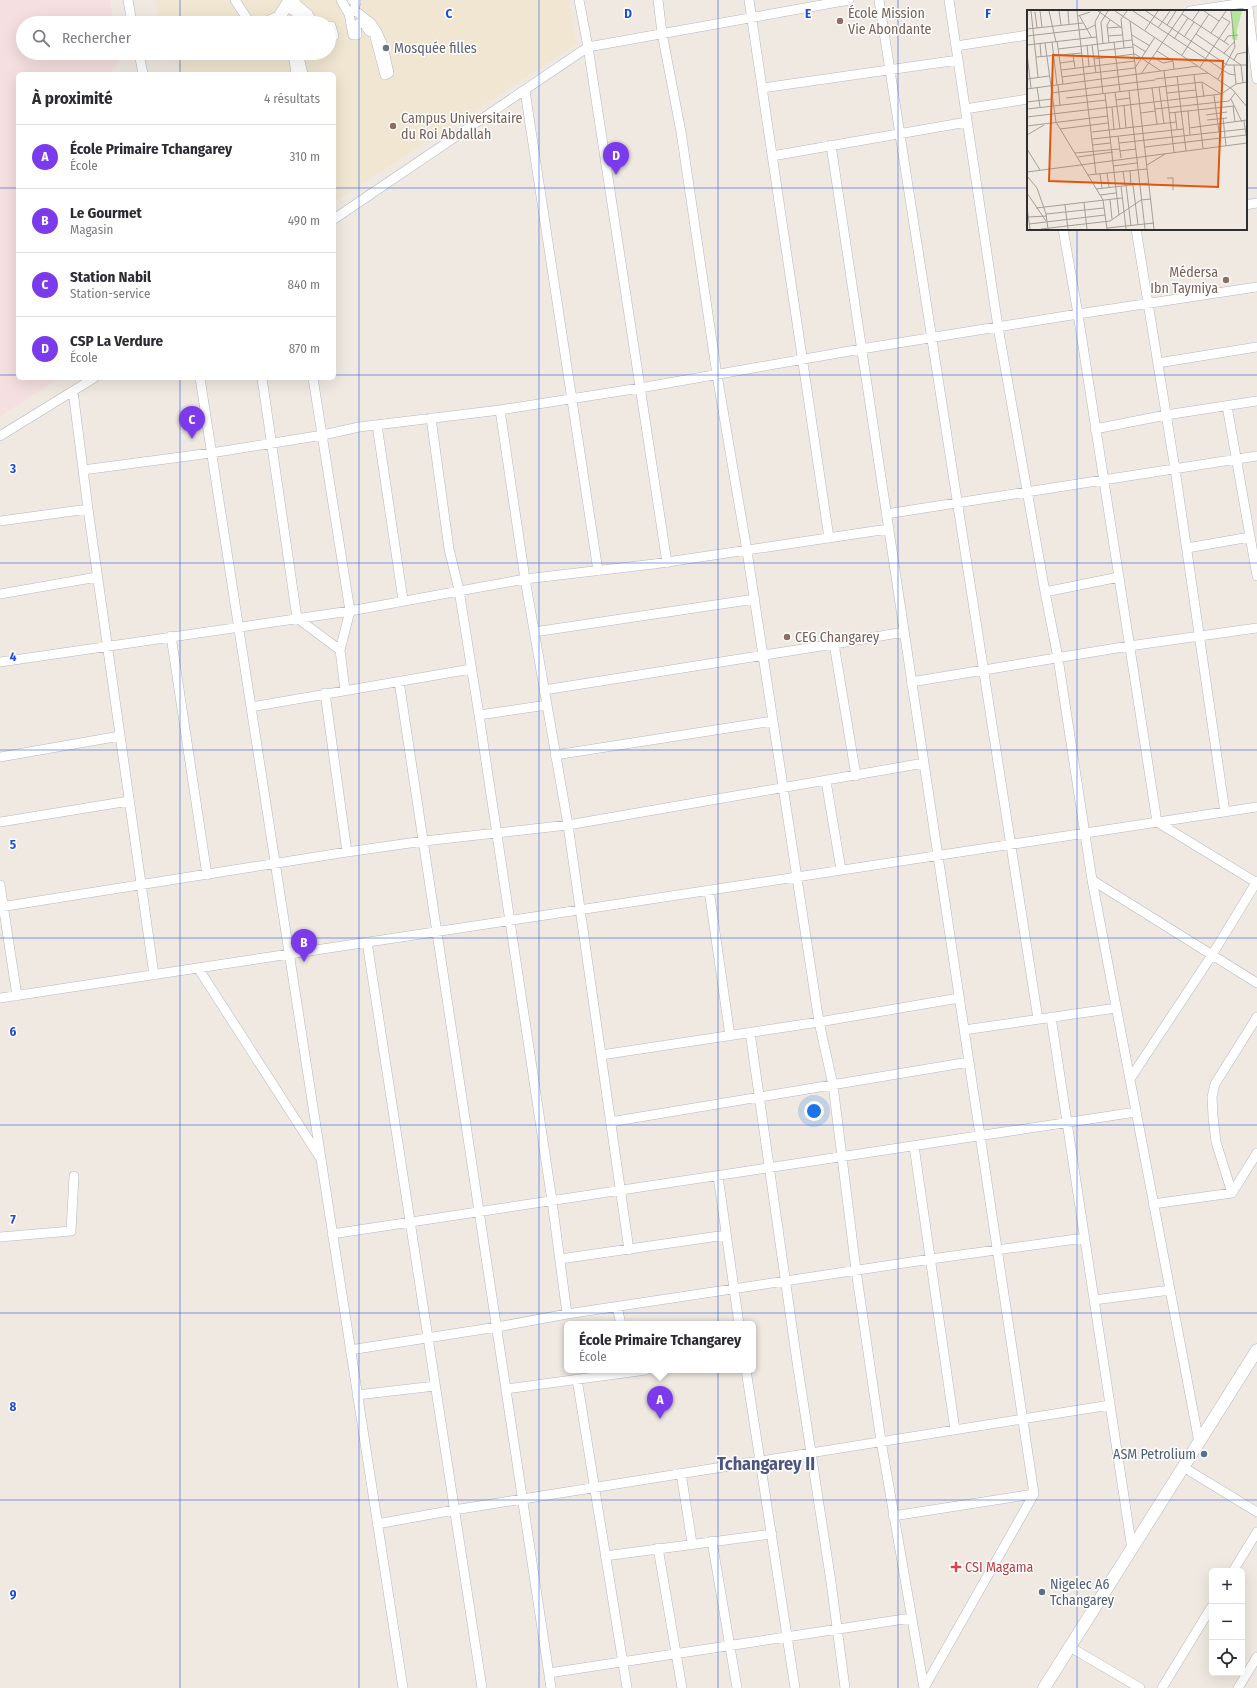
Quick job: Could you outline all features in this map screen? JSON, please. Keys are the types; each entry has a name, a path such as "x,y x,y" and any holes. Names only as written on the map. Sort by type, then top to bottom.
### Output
{"main road":[{"path":"1044,1688 1257,1350"}],"street":[{"path":"128,0 131,16"},
{"path":"236,0 246,16"},
{"path":"278,16 288,0"},
{"path":"295,0 296,4 309,16"},
{"path":"341,0 349,14 353,35 356,35 356,27 358,24 363,22 369,31 374,33 385,75 389,73 382,43 371,23 354,10 356,2 352,0"},
{"path":"579,0 588,47 667,563"},
{"path":"658,0 662,33 681,132 717,375 755,599 819,1022 833,1085 856,1270 881,1441 924,1688"},
{"path":"749,0 829,538"},
{"path":"336,218 588,47 751,17 813,3 848,0"},
{"path":"879,0 932,338 956,503 1038,1019"},
{"path":"949,0 998,327 1058,658 1092,880 1199,1442"},
{"path":"1196,10 1247,1 1257,1"},
{"path":"1247,1 1253,62 1257,79"},
{"path":"282,16 285,10 290,8 300,16"},
{"path":"956,46 1027,35"},
{"path":"140,60 143,72"},
{"path":"294,60 296,72"},
{"path":"300,60 303,72"},
{"path":"762,88 958,60"},
{"path":"525,91 598,570"},
{"path":"965,109 1027,99"},
{"path":"772,156 967,122"},
{"path":"831,145 1034,1494 924,1688"},
{"path":"1247,205 1257,203"},
{"path":"1064,230 1157,822 1257,882 1212,955 1130,1079"},
{"path":"1136,230 1175,469 1224,812"},
{"path":"83,470 211,453 377,425 500,410 571,399 861,349 1257,287"},
{"path":"1158,363 1257,347"},
{"path":"0,436 91,380"},
{"path":"200,380 403,1688"},
{"path":"262,380 297,618 340,650"},
{"path":"313,380 350,610 340,650 345,690"},
{"path":"74,391 97,578 154,975"},
{"path":"1096,429 1166,415 1257,401"},
{"path":"1227,406 1257,576"},
{"path":"500,410 525,578 568,825 629,1250"},
{"path":"431,418 449,549 459,590 479,714 552,1201 567,1314"},
{"path":"377,425 403,600"},
{"path":"886,514 1257,456"},
{"path":"0,521 88,509"},
{"path":"0,662 350,610 525,578 667,563 888,529"},
{"path":"1186,548 1250,537"},
{"path":"1045,592 1119,577"},
{"path":"0,594 97,578"},
{"path":"534,632 755,599"},
{"path":"911,682 1129,646 1257,628"},
{"path":"544,690 763,656 904,632"},
{"path":"171,636 206,875"},
{"path":"834,644 856,776"},
{"path":"251,707 325,693 471,669"},
{"path":"399,681 551,1688"},
{"path":"325,693 347,852"},
{"path":"479,714 546,705"},
{"path":"555,755 773,721"},
{"path":"0,757 120,736"},
{"path":"2,906 347,852 424,841 568,825 783,789 924,763"},
{"path":"826,781 841,870"},
{"path":"0,822 129,801"},
{"path":"0,998 1257,807"},
{"path":"1092,880 1257,983"},
{"path":"0,885 2,906 17,996"},
{"path":"709,890 730,1036"},
{"path":"366,942 482,1688"},
{"path":"198,968 321,1159"},
{"path":"601,1055 819,1022 959,998"},
{"path":"964,1030 1116,1008"},
{"path":"1051,1017 1132,1549"},
{"path":"1232,1193 1216,1142 1212,1097 1215,1084 1257,1017"},
{"path":"750,1032 836,1630 846,1688"},
{"path":"610,1122 969,1062"},
{"path":"332,1234 1136,1112"},
{"path":"914,1146 955,1430"},
{"path":"1232,1193 1257,1153"},
{"path":"0,1237 71,1231 74,1176"},
{"path":"718,1176 739,1321"},
{"path":"1153,1204 1232,1193"},
{"path":"560,1259 726,1235"},
{"path":"350,1350 497,1327 567,1314 734,1290 856,1270 1084,1238"},
{"path":"1094,1300 1170,1290"},
{"path":"617,1307 620,1321"},
{"path":"506,1390 617,1373"},
{"path":"746,1373 795,1688"},
{"path":"577,1379 627,1688"},
{"path":"357,1395 435,1386"},
{"path":"377,1524 594,1487 1110,1405"},
{"path":"1183,1467 1257,1512"},
{"path":"681,1473 692,1544"},
{"path":"893,1516 1034,1494"},
{"path":"1235,1568 1257,1532"},
{"path":"605,1556 772,1534"},
{"path":"712,1541 737,1688"},
{"path":"658,1548 682,1688"},
{"path":"1162,1688 1209,1611"},
{"path":"549,1673 911,1618"},
{"path":"1070,1647 1140,1688"},
{"path":"1238,1688 1257,1657"}],"shaded area":[{"path":"0,0 110,0 113,16 16,16 16,60 120,61 111,70 111,72 16,72 16,380 56,380 0,416"},
{"name":"Campus Universitaire du Roi Abdallah","path":"156,0 568,0 577,44 336,201 336,72 182,72 174,60 336,60 336,16 159,16"}],"place":[{"name":"École Mission Vie Abondante","path":"840,21"},
{"name":"Mosquée filles","path":"386,48"},
{"name":"Campus Universitaire du Roi Abdallah","path":"393,126"},
{"name":"CSP La Verdure","path":"616,175"},
{"name":"Médersa Ibn Taymiya","path":"1226,280"},
{"name":"Station Nabil","path":"192,439"},
{"name":"CEG Changarey","path":"787,637"},
{"name":"Le Gourmet","path":"304,962"},
{"name":"École Primaire Tchangarey","path":"660,1419"},
{"name":"ASM Petrolium","path":"1204,1454"},
{"name":"CSI Magama","path":"956,1567"},
{"name":"Nigelec A6 Tchangarey","path":"1042,1592"}],"district":[{"name":"Tchangarey II","path":"766,1464"}]}
